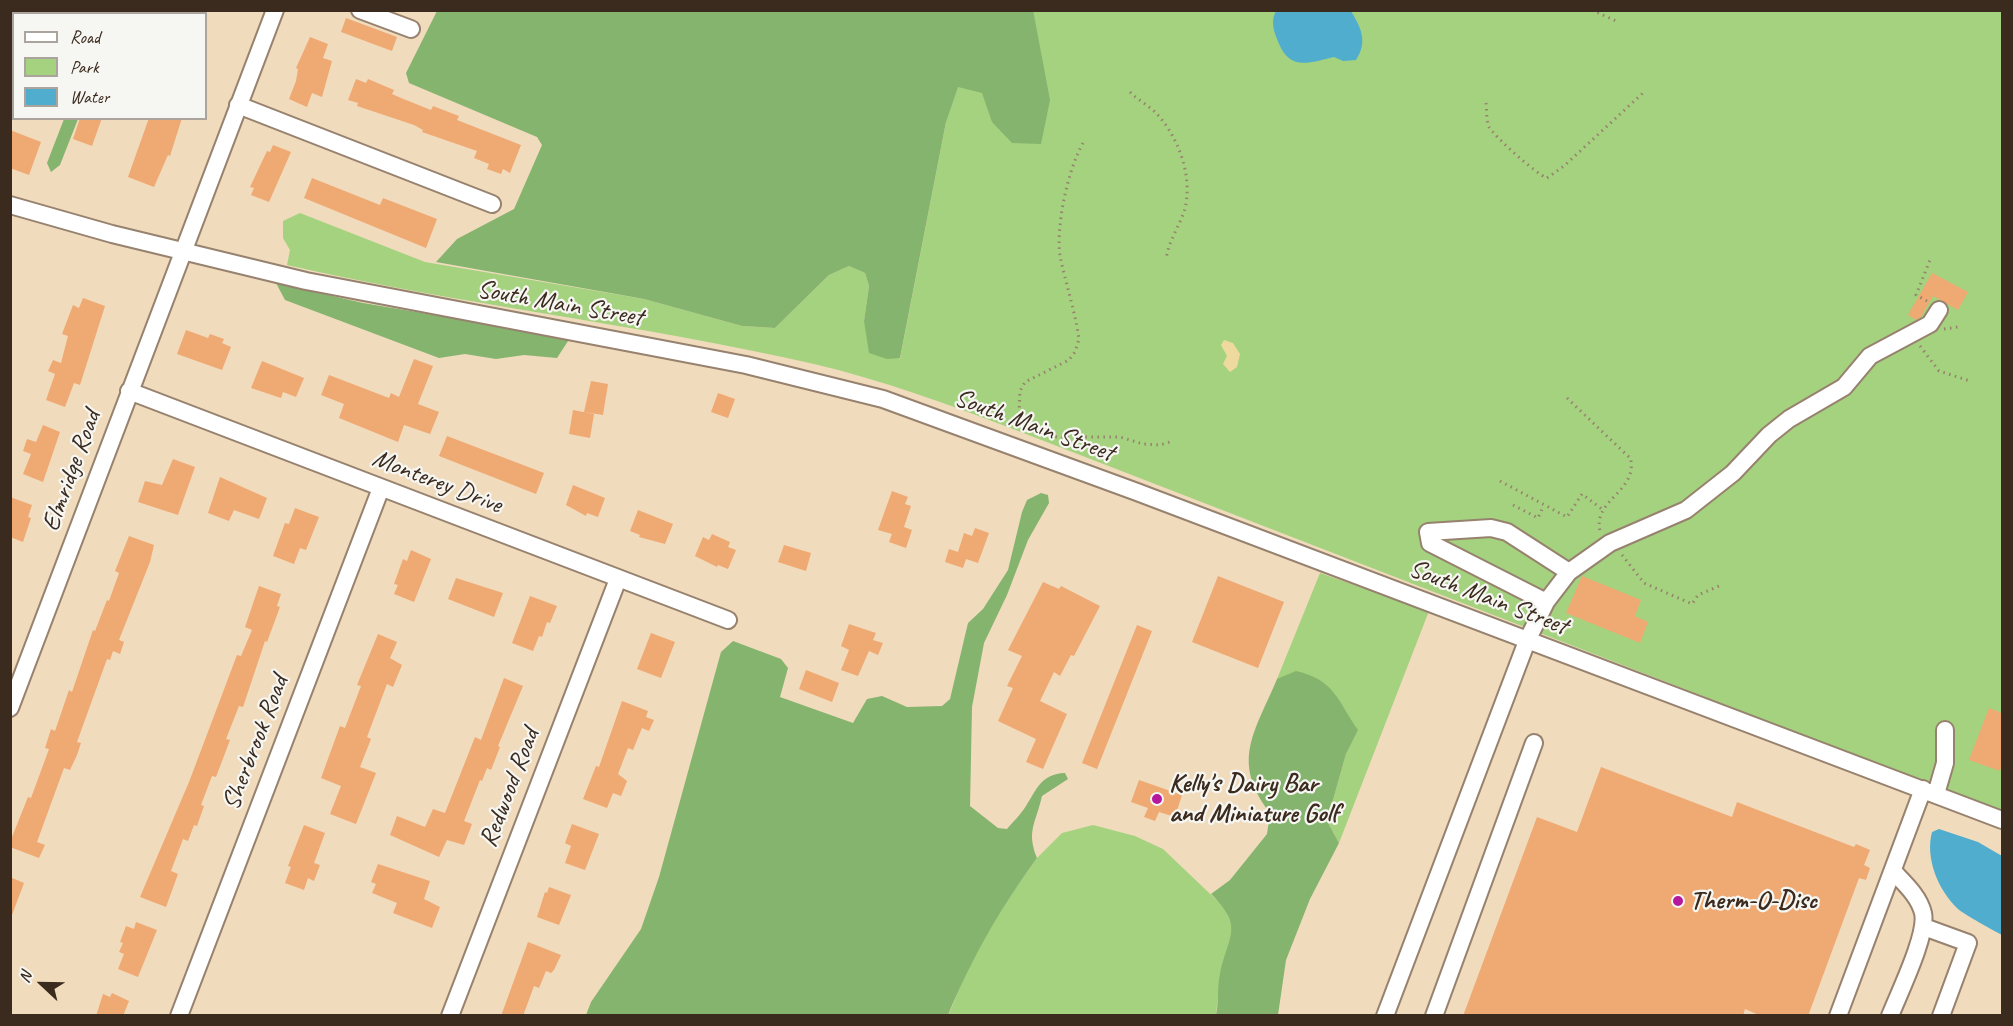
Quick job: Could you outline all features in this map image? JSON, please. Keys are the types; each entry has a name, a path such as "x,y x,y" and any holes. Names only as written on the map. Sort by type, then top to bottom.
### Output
{"street":[{"name":"Elmridge Road","path":"10,708 275,10"},
{"path":"360,10 411,29"},
{"path":"238,105 492,204"},
{"name":"South Main Street","path":"10,205 182,252 387,299 746,365 883,399 1097,477 2002,820"},
{"path":"1385,1016 1527,640 1546,602 1569,572 1610,543 1686,510 1733,473 1769,435 1789,419 1844,387 1870,356 1930,324 1935,307"},
{"name":"Monterey Drive","path":"129,391 728,620"},
{"name":"Sherbrook Road","path":"179,1016 381,488"},
{"path":"1546,602 1430,543 1428,532 1491,528 1507,532 1569,572"},
{"name":"Redwood Road","path":"450,1016 618,579"},
{"path":"1838,1016 1893,871 1945,763 1946,730"},
{"path":"1434,1016 1534,743"},
{"path":"1890,1016 1924,927 1923,911 1911,890 1893,871"},
{"path":"1924,927 1968,943 1941,1016"}],"path":[{"path":"1592,10 1616,21"},
{"path":"1130,92 1157,114 1176,140 1185,165 1185,205 1167,250 1166,260"},
{"path":"1486,103 1488,124 1493,132 1529,167 1547,178 1564,166 1644,92"},
{"path":"1083,143 1073,164 1068,185 1060,249 1077,324 1077,345 1069,360 1062,365 1024,382 1020,391 1018,413 1029,430 1042,435 1120,437 1143,444 1160,445 1173,441"},
{"path":"1930,260 1916,295 1935,307"},
{"path":"1918,344 1939,371 1970,381"},
{"path":"1567,398 1631,459 1627,479 1603,510 1598,528 1601,535"},
{"path":"1500,481 1544,507 1567,517 1582,494 1603,510"},
{"path":"1513,505 1538,518 1544,507"},
{"path":"1620,553 1644,583 1692,604 1698,595 1719,586"}],"green space":[{"path":"1033,10 1050,100 1041,144 1012,143 992,122 982,93 958,87 946,122 900,358 887,359 869,353 864,321 869,286 865,273 849,266 829,275 775,328 742,326 644,299 436,262 457,239 514,209 542,145 537,137 409,83 406,73 437,11"},
{"path":"960,11 2002,11 2002,812 1013,429 890,385 839,370 749,350 418,292 287,265 290,250 283,238 283,221 300,213 425,262 644,299 742,326 775,328 829,275 849,266 865,273 869,286 864,321 900,359 946,122"},
{"path":"64,120 78,120 60,165 51,172 47,163"},
{"path":"276,283 363,303 570,338 557,358 524,355 496,359 465,354 439,358 285,300"},
{"path":"1041,493 1048,495 1049,503 1028,540 1007,595 984,643 972,707 970,806 998,828 1007,829 1045,779 1065,773 1068,779 1042,796 1032,834 1037,858 988,934 967,972 948,1015 586,1015 591,1002 641,929 659,877 721,652 733,641 781,659 788,668 780,697 853,723 867,699 882,696 907,707 942,706 950,699 968,623 983,609 1008,570 1027,500"},
{"path":"1320,573 1429,611 1339,843 1327,821 1346,754 1357,730 1345,712 1277,679"},
{"path":"1296,671 1309,675 1327,686 1358,730 1346,754 1327,821 1339,843 1310,899 1286,960 1278,1015 1216,1015 1220,974 1230,941 1231,924 1228,915 1211,894 1230,880 1267,834 1270,813 1251,778 1250,746 1277,679"},
{"path":"1093,825 1135,836 1163,849 1226,909 1234,932 1220,976 1216,1015 948,1016 971,961 997,914 1037,858 1062,833"}],"sand":[{"path":"1224,340 1233,343 1240,354 1237,367 1230,372 1223,364 1227,356 1221,345"}],"water":[{"path":"1276,11 1351,11 1362,35 1360,53 1356,60 1343,61 1334,57 1308,63 1293,61 1287,57 1276,35 1273,21"},
{"path":"1939,829 1978,842 2002,856 2002,935 1958,909 1939,883 1932,863 1930,842 1932,832"}],"building":[{"path":"346,18 397,37 392,51 341,32"},
{"path":"310,37 328,44 323,58 332,61 322,97 312,93 307,107 289,99 296,81 298,69 296,68"},
{"path":"356,79 366,83 368,79 394,90 392,94 401,98 431,110 433,106 459,116 457,120 521,145 510,173 503,169 501,174 487,169 489,164 474,158 477,151 422,132 423,130 414,125 357,106 358,103 348,100"},
{"path":"79,120 101,120 92,146 73,139"},
{"path":"148,120 181,120 170,156 168,155 154,187 128,177"},
{"path":"10,130 41,142 29,175 10,168"},
{"path":"273,145 291,152 269,202 251,195 254,188 250,187 267,151 270,152"},
{"path":"312,178 380,205 383,198 437,219 426,248 304,198"},
{"path":"1932,273 1968,292 1958,310 1933,296 1921,317 1916,320 1908,315"},
{"path":"83,298 105,306 80,385 74,383 65,407 46,400 55,374 48,371 53,360 61,363 68,336 62,334 73,305 79,308"},
{"path":"186,330 208,338 210,334 224,339 222,343 231,347 222,370 177,354"},
{"path":"414,359 433,366 418,404 439,412 430,434 404,425 398,442 339,418 344,404 321,395 329,375 389,398 391,393 399,397"},
{"path":"262,361 304,378 296,397 283,392 281,398 251,388"},
{"path":"591,381 608,384 603,415 584,412"},
{"path":"718,393 735,399 728,418 711,412"},
{"path":"573,410 594,414 590,438 569,434"},
{"path":"43,425 60,432 43,482 23,474 31,454 23,451 27,439 36,442"},
{"path":"447,436 544,473 536,494 439,456"},
{"path":"173,459 195,467 178,515 138,502 145,481 162,485"},
{"path":"220,477 267,498 259,519 234,510 229,521 208,513"},
{"path":"573,485 605,498 598,517 587,513 586,516 566,505"},
{"path":"892,491 908,497 905,504 911,506 904,527 912,530 906,548 889,542 892,534 878,530"},
{"path":"10,497 32,505 28,517 31,518 23,542 10,537"},
{"path":"295,508 319,517 306,550 300,548 294,564 273,556 285,523 289,524"},
{"path":"638,510 673,524 665,544 639,537 640,535 630,531"},
{"path":"975,528 989,533 978,563 966,559 963,568 945,562 949,549 958,552 964,533 972,536"},
{"path":"712,534 730,542 728,547 736,550 728,569 718,565 717,567 695,556 703,537 709,540"},
{"path":"129,536 154,545 150,562 119,640 124,642 120,654 113,651 110,660 107,659 77,742 81,743 77,755 70,770 64,768 37,842 45,845 39,858 10,847 10,842 28,797 31,798 49,749 45,748 51,729 55,731 69,690 72,692 93,630 95,631 107,600 109,601 119,573 115,571"},
{"path":"784,545 811,553 806,571 778,562"},
{"path":"411,550 431,559 414,602 394,594 398,585 394,584 403,559 407,561"},
{"path":"1218,576 1284,602 1258,668 1192,642"},
{"path":"1582,576 1641,600 1635,616 1648,622 1640,643 1566,613"},
{"path":"456,578 503,593 494,617 448,599"},
{"path":"1043,582 1059,589 1061,586 1100,606 1074,656 1071,655 1060,676 1054,672 1040,701 1067,714 1043,769 1026,762 1036,739 998,721 1013,688 1007,686 1022,656 1008,650"},
{"path":"259,586 281,594 277,606 280,607 267,642 265,641 243,707 239,706 226,739 230,740 216,777 212,776 201,805 204,806 197,826 194,825 188,841 183,839 171,871 178,874 166,907 140,897 189,782 237,655 241,656 252,630 245,627"},
{"path":"530,596 557,606 550,623 547,622 542,637 539,636 533,651 512,643"},
{"path":"849,624 876,633 873,640 883,643 878,655 869,651 858,676 841,670 849,650 841,646"},
{"path":"1137,625 1152,631 1097,769 1082,763"},
{"path":"651,633 675,642 661,678 637,669"},
{"path":"378,634 397,642 390,658 402,665 393,687 387,684 367,737 371,739 360,767 376,773 356,824 330,814 341,786 321,778 340,726 345,728 361,686 357,685"},
{"path":"806,670 839,683 832,702 799,689"},
{"path":"504,678 523,686 498,746 500,747 491,770 487,768 482,781 480,780 464,821 472,824 464,845 447,840 439,857 390,835 397,816 425,827 433,809 445,813 475,737 481,740"},
{"path":"622,701 648,711 646,717 654,720 649,731 642,728 633,750 628,748 618,774 627,781 621,796 613,793 607,808 583,799 596,766 599,767"},
{"path":"1989,708 2002,713 2000,771 1969,760"},
{"name":"Therm-O-Disc","path":"1601,767 1732,817 1737,802 1854,847 1856,844 1870,850 1864,865 1870,868 1866,880 1859,878 1808,1016 1761,1016 1745,1009 1743,1016 1463,1016 1537,817 1577,832"},
{"name":"Kelly's Dairy Bar and Miniature Golf","path":"1139,780 1182,795 1175,817 1159,812 1155,821 1144,817 1148,808 1131,802"},
{"path":"572,824 599,834 585,870 565,863 571,846 565,843"},
{"path":"304,825 325,833 314,863 320,865 314,881 308,878 304,890 285,883 291,867 288,866"},
{"path":"378,864 430,881 424,899 440,907 432,928 393,913 397,903 372,893 376,884 371,882"},
{"path":"10,877 24,883 12,915 10,915"},
{"path":"549,887 571,895 559,925 537,917 545,892 547,893"},
{"path":"136,922 157,930 138,977 118,969 124,954 119,952 126,926 134,929"},
{"path":"528,942 561,955 554,970 551,973 546,971 539,988 534,986 523,1016 501,1016"},
{"path":"112,993 129,1001 123,1016 96,1016 103,994 110,997"}],"place":[{"name":"Kelly's Dairy Bar and Miniature Golf","path":"1157,799"},
{"name":"Therm-O-Disc","path":"1678,901"}]}
